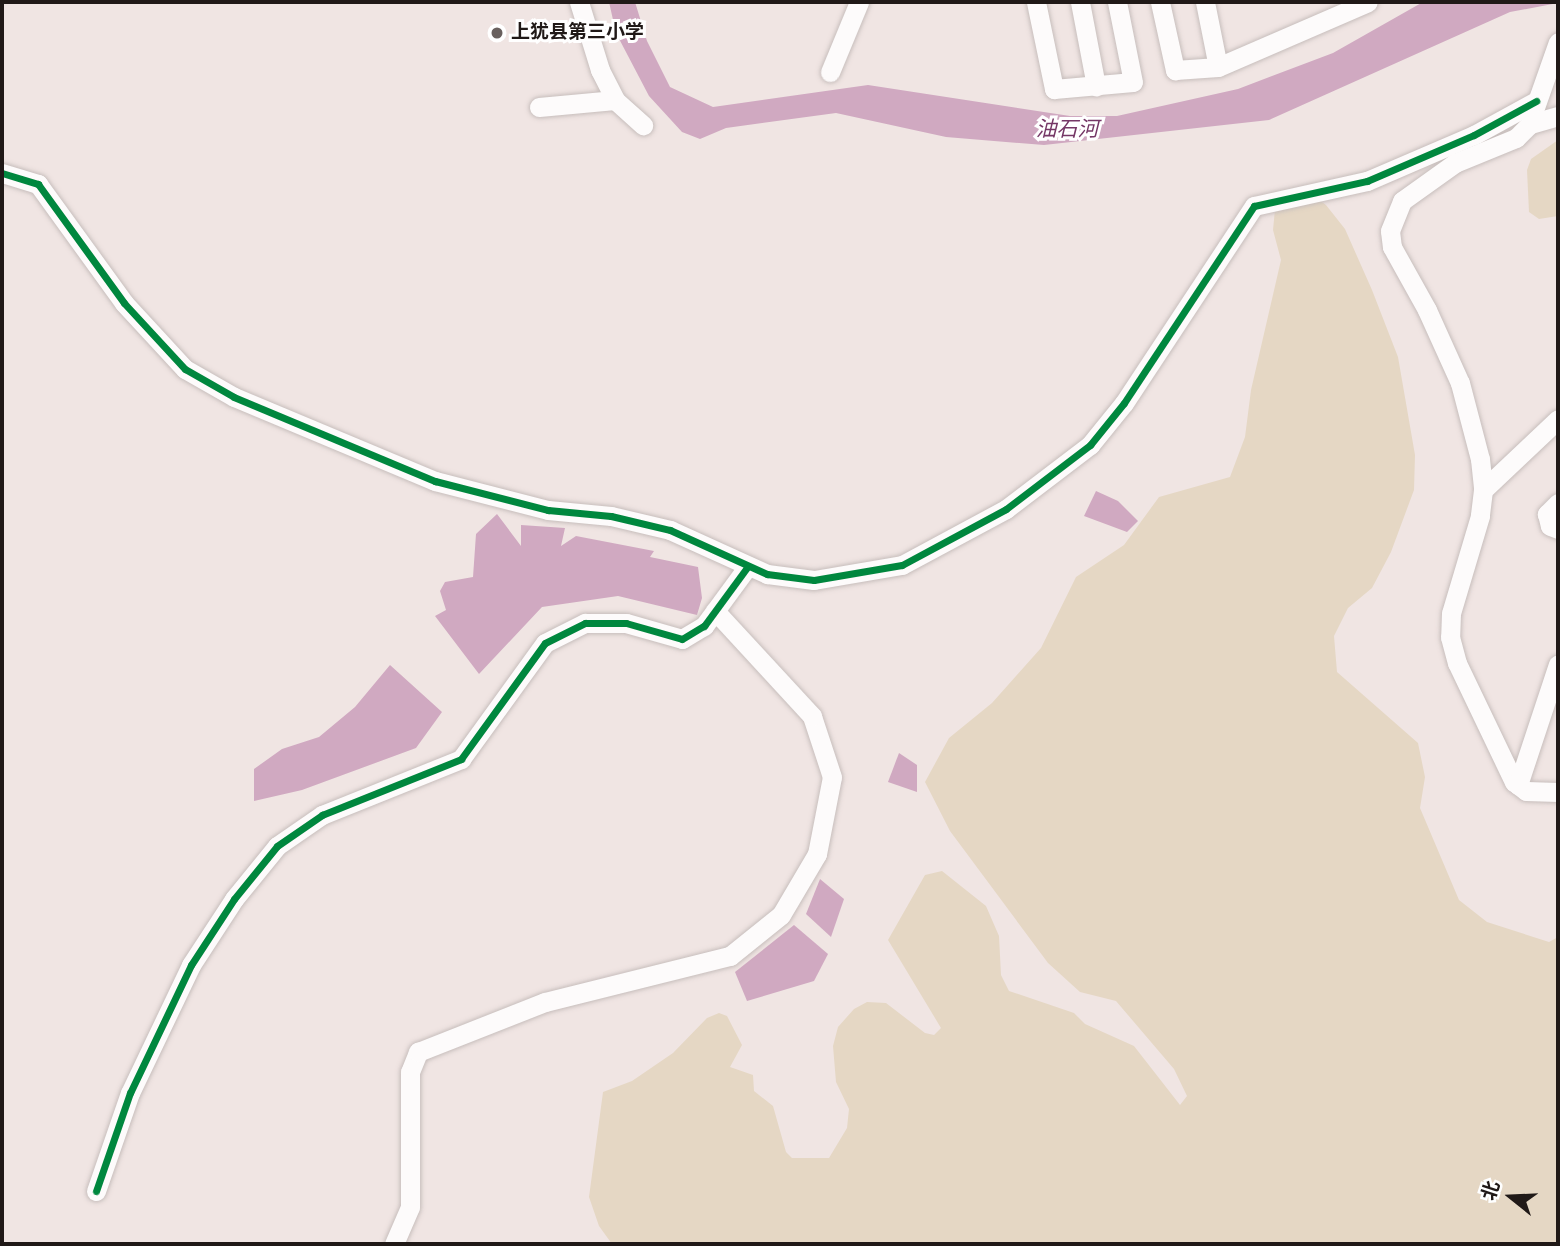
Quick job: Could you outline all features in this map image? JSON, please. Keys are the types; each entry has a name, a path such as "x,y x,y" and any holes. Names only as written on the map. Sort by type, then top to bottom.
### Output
{"street":[{"path":"579,2 600,70 615,100 643,125"},
{"path":"830,72 859,2"},
{"path":"1036,2 1054,89 1133,82 1117,2"},
{"path":"1080,2 1096,86"},
{"path":"1160,2 1175,69 1218,67 1368,2"},
{"path":"1205,2 1218,67"},
{"path":"1530,124 1558,42"},
{"path":"539,107 615,100"},
{"path":"2,173 38,184 133,313 185,369 234,397 435,481 548,510 611,516 670,530 766,574 814,580 902,565 1006,509 1099,434 1184,315 1254,206 1367,181 1474,135 1536,101"},
{"path":"1558,116 1530,124 1516,138 1455,163 1402,201 1390,231 1392,247 1427,310 1460,383 1480,459 1483,490 1457,584 1450,637 1457,663 1518,785 1526,791 1558,792"},
{"path":"1483,490 1558,419"},
{"path":"1558,503 1547,514 1550,526 1558,529"},
{"path":"96,1191 130,1093 191,965 234,899 277,846 322,814 461,760 545,643 585,623 626,623 682,639 704,626 748,566"},
{"path":"394,1244 410,1207 410,1072 418,1052 545,1002 616,988 730,956 781,915 817,854 832,777 812,716 715,611"},
{"path":"1518,785 1558,664"}],"shaded area":[{"path":"1558,140 1558,216 1539,219 1529,212 1527,170 1531,159"},
{"path":"1302,187 1326,205 1345,229 1372,290 1398,357 1415,455 1414,490 1391,552 1372,588 1348,608 1334,636 1337,672 1418,743 1425,777 1420,808 1459,900 1487,922 1549,942 1558,937 1558,1244 612,1244 599,1226 589,1197 603,1092 632,1081 673,1053 707,1018 719,1013 727,1016 742,1045 730,1067 753,1075 754,1091 773,1106 786,1152 792,1158 829,1158 847,1128 849,1109 836,1082 833,1046 838,1027 854,1009 867,1002 886,1003 925,1033 934,1035 941,1028 888,940 925,875 942,871 986,906 999,936 1001,975 1009,991 1074,1013 1085,1024 1134,1046 1180,1105 1187,1096 1174,1069 1116,1001 1080,992 1048,963 950,831 925,782 949,738 992,703 1041,648 1076,577 1124,545 1159,497 1230,477 1245,437 1251,390 1281,260 1273,230 1276,199"}],"water":[{"name":"油石河","path":"609,2 635,2 647,41 670,87 713,107 868,85 1070,116 1117,116 1238,89 1333,53 1423,2 1558,3 1510,12 1269,120 1044,145 946,137 836,113 726,128 700,139 682,132 649,96 616,33"},
{"path":"1096,491 1118,501 1138,521 1127,532 1084,516"},
{"path":"497,514 521,546 521,525 565,528 561,546 576,536 654,551 650,557 698,567 702,598 697,615 618,596 542,607 479,674 435,616 446,610 440,591 445,582 473,577 476,534"},
{"path":"390,665 442,712 416,748 302,790 254,801 254,769 282,749 319,737 355,707"},
{"path":"899,753 917,765 917,792 888,782"},
{"path":"820,879 844,899 831,937 806,914"},
{"path":"794,925 828,954 814,981 747,1001 735,972"}],"cycle path":[{"path":"2,173 38,184 124,303 185,369 234,397 435,481 548,510 611,516 670,530 767,574 814,580 902,565 1006,509 1090,445 1124,403 1254,206 1367,181 1474,135 1536,101"},
{"path":"96,1191 130,1093 191,965 234,899 277,846 322,815 461,759 545,643 585,623 626,623 682,639 704,626 748,566"}],"place":[{"name":"上犹县第三小学","path":"497,33"}]}
